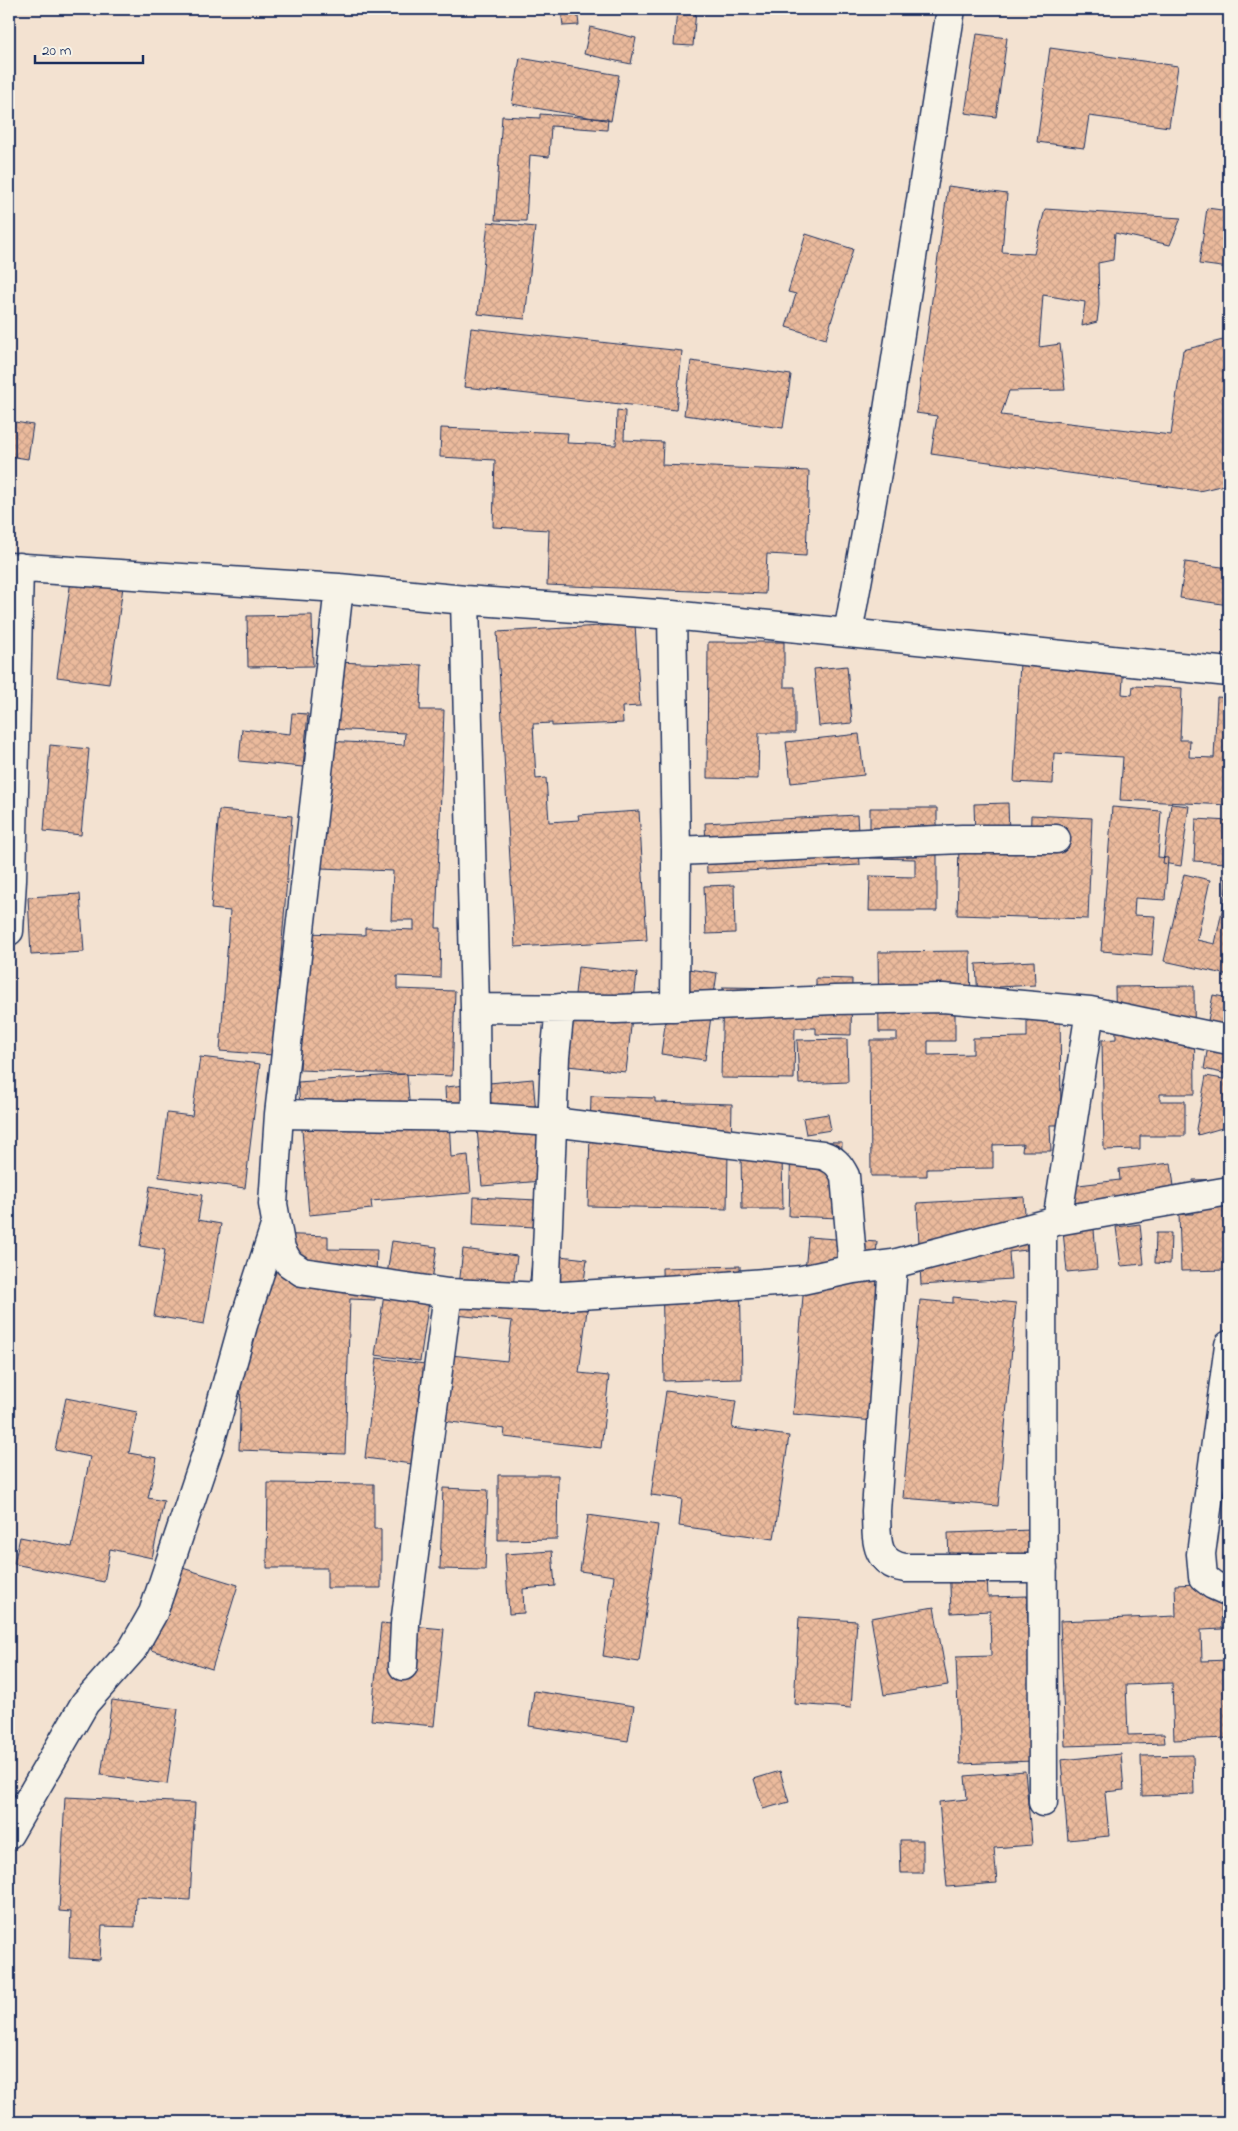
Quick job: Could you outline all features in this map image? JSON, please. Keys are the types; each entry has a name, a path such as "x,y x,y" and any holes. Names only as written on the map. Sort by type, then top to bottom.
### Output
{"street":[{"path":"848,632 886,423 951,9"},
{"path":"9,931 14,567 339,588 465,600 672,615 1229,672"},
{"path":"339,588 279,1114 273,1204 275,1226 281,1249 289,1263 302,1272 448,1292 545,1297 802,1280 853,1269 893,1264 1050,1223 1229,1191"},
{"path":"465,600 476,1117"},
{"path":"672,615 676,851 675,1007"},
{"path":"676,851 962,839 1056,839"},
{"path":"475,1008 617,1009 834,1000 943,998 1090,1011 1229,1040"},
{"path":"545,1297 556,1039 560,1008"},
{"path":"1043,1802 1042,1568 1050,1223 1090,1011"},
{"path":"279,1114 476,1117 553,1122 822,1155 831,1158 840,1165 845,1176 853,1269"},
{"path":"9,1834 85,1703 132,1650 153,1613 211,1440 243,1325 275,1226"},
{"path":"893,1264 876,1511 880,1551 884,1559 894,1566 905,1568 1042,1568"},
{"path":"403,1666 405,1624 448,1292"},
{"path":"1229,1345 1201,1554 1203,1577 1229,1592"}],"building":[{"path":"561,9 577,9 579,25 563,26"},
{"path":"677,9 696,9 693,46 674,45"},
{"path":"590,27 636,38 631,64 584,54"},
{"path":"977,34 1007,38 996,117 965,113"},
{"path":"1050,48 1178,66 1169,127 1089,116 1084,148 1037,142"},
{"path":"520,58 619,75 611,121 512,104"},
{"path":"540,114 608,119 607,130 551,126 549,157 530,155 526,221 495,220 502,116 540,118"},
{"path":"948,186 1007,194 1002,252 1034,254 1045,209 1181,218 1170,245 1115,233 1113,260 1098,263 1099,305 1097,322 1082,326 1085,302 1043,295 1039,347 1060,344 1065,390 1009,391 1001,415 1171,435 1183,350 1223,340 1229,299 1229,484 1199,491 931,454 937,416 916,413"},
{"path":"1207,208 1229,211 1229,268 1199,264"},
{"path":"488,222 535,227 525,319 478,314"},
{"path":"806,234 853,249 826,339 786,327 796,294 788,292"},
{"path":"471,328 682,351 676,410 464,387"},
{"path":"691,361 791,375 783,428 684,415"},
{"path":"617,410 625,411 624,440 663,442 662,465 809,471 806,556 767,554 765,594 547,585 549,530 493,527 495,460 440,457 441,428 568,433 567,443 616,445"},
{"path":"9,421 33,425 28,459 9,456"},
{"path":"1185,562 1229,568 1229,605 1180,598"},
{"path":"71,580 123,587 109,684 57,677"},
{"path":"312,615 313,666 248,667 247,616"},
{"path":"635,624 640,706 622,707 623,723 552,726 552,723 533,724 536,779 546,778 549,822 579,820 578,815 639,811 647,940 515,947 497,632"},
{"path":"708,642 784,642 784,687 795,687 795,733 759,733 758,779 707,778"},
{"path":"333,662 422,665 420,710 444,710 436,928 441,928 440,978 397,976 397,989 455,991 452,1076 300,1070 306,933 365,935 365,928 414,930 414,920 391,920 393,871 321,868 326,741 404,745 405,733 330,729"},
{"path":"1020,662 1124,663 1122,694 1132,695 1133,686 1182,688 1180,740 1190,740 1189,757 1214,758 1217,697 1229,698 1229,805 1120,800 1123,757 1054,753 1053,784 1014,782"},
{"path":"847,666 852,723 819,726 814,669"},
{"path":"292,713 308,714 303,767 239,761 242,729 290,734"},
{"path":"859,734 864,775 791,783 786,742"},
{"path":"50,745 89,749 81,835 44,831"},
{"path":"1008,803 1009,833 975,835 974,804"},
{"path":"1171,804 1189,806 1181,866 1163,863"},
{"path":"1112,807 1161,811 1158,857 1168,858 1165,900 1135,898 1134,915 1155,916 1152,955 1101,951"},
{"path":"870,808 937,808 937,911 869,911 870,876 915,877 915,859 870,858"},
{"path":"219,810 292,816 273,1055 220,1051 230,911 211,909"},
{"path":"857,815 860,865 707,873 705,823"},
{"path":"1031,815 1092,818 1088,919 957,915 959,848 1030,850"},
{"path":"1196,819 1229,821 1229,893 1225,893 1226,863 1194,861"},
{"path":"1184,874 1210,880 1197,940 1215,944 1227,887 1229,888 1229,975 1164,961"},
{"path":"734,885 735,933 706,934 704,886"},
{"path":"80,894 84,952 31,955 28,897"},
{"path":"970,951 971,1013 955,1013 955,1041 928,1041 928,1055 973,1054 973,1038 1027,1037 1027,999 1060,999 1061,1125 1050,1125 1051,1151 1022,1151 1023,1144 993,1145 993,1168 927,1169 927,1176 871,1176 870,1040 897,1040 897,1032 879,1032 878,952"},
{"path":"1034,961 1035,985 999,987 999,998 978,999 976,964"},
{"path":"578,967 637,973 626,1072 567,1066"},
{"path":"673,967 717,973 705,1060 661,1054"},
{"path":"816,978 852,979 851,1035 816,1034 816,1028 795,1028 794,1079 721,1078 723,987 792,988 793,995 816,996"},
{"path":"1194,986 1195,1094 1160,1094 1160,1101 1185,1101 1185,1136 1140,1136 1140,1149 1104,1150 1102,1040 1116,1039 1115,987"},
{"path":"1213,995 1229,998 1229,1073 1227,1074 1204,1069 1208,1046 1205,1036"},
{"path":"847,1039 848,1082 799,1084 797,1040"},
{"path":"200,1057 260,1064 245,1188 159,1177 167,1113 192,1116"},
{"path":"407,1074 410,1113 446,1110 445,1087 533,1079 542,1181 482,1186 476,1117 449,1119 451,1157 468,1155 471,1193 371,1201 372,1209 309,1215 298,1082"},
{"path":"1206,1076 1229,1080 1229,1126 1198,1135 1196,1129"},
{"path":"591,1096 655,1098 655,1102 732,1104 731,1153 728,1153 727,1209 588,1206"},
{"path":"828,1114 831,1130 806,1134 803,1118"},
{"path":"791,1141 842,1142 840,1218 789,1216"},
{"path":"782,1154 783,1209 742,1209 741,1155"},
{"path":"1171,1163 1177,1210 1066,1223 1062,1187 1120,1180 1119,1169"},
{"path":"1229,1179 1229,1270 1181,1271 1179,1214 1193,1214 1193,1180"},
{"path":"150,1186 202,1195 198,1220 221,1224 204,1324 154,1316 165,1250 140,1246"},
{"path":"474,1197 537,1200 536,1227 473,1224"},
{"path":"1024,1197 1027,1250 1009,1252 1011,1279 921,1285 917,1203"},
{"path":"1140,1224 1144,1264 1121,1266 1116,1227"},
{"path":"1094,1229 1097,1269 1067,1272 1063,1231"},
{"path":"1156,1233 1171,1233 1170,1264 1155,1263"},
{"path":"272,1234 328,1236 328,1249 377,1250 375,1300 350,1299 345,1454 239,1450 242,1349 251,1290 270,1290"},
{"path":"808,1237 877,1242 875,1273 886,1274 875,1421 793,1414"},
{"path":"392,1241 437,1247 420,1361 375,1355"},
{"path":"463,1249 517,1256 513,1286 529,1288 533,1253 587,1259 581,1305 540,1304 587,1310 579,1373 609,1376 601,1448 504,1437 505,1429 443,1421 451,1355 507,1361 512,1321 456,1315"},
{"path":"740,1266 742,1379 664,1381 662,1268"},
{"path":"953,1297 1016,1303 998,1506 903,1498 920,1300 953,1303"},
{"path":"377,1358 433,1365 420,1465 365,1458"},
{"path":"666,1391 736,1401 732,1428 789,1436 774,1539 679,1526 682,1499 651,1495"},
{"path":"66,1398 137,1412 129,1453 157,1458 148,1498 164,1501 152,1558 110,1549 104,1582 14,1564 20,1537 72,1547 90,1457 55,1450"},
{"path":"498,1475 558,1475 557,1539 498,1540"},
{"path":"268,1483 374,1484 374,1529 381,1529 381,1588 327,1588 327,1568 267,1568"},
{"path":"443,1488 488,1490 485,1570 440,1569"},
{"path":"588,1515 658,1525 639,1662 603,1656 614,1576 580,1571"},
{"path":"1032,1530 1034,1574 987,1575 988,1597 1027,1596 1033,1761 960,1764 956,1657 991,1656 990,1611 951,1613 948,1533"},
{"path":"552,1551 555,1586 523,1589 524,1613 509,1614 505,1554"},
{"path":"1226,1554 1229,1554 1229,1636"},
{"path":"176,1566 238,1585 212,1669 151,1650"},
{"path":"1220,1583 1222,1629 1201,1630 1202,1661 1229,1660 1229,1738 1174,1740 1172,1683 1126,1685 1128,1735 1164,1734 1165,1743 1065,1746 1060,1621 1176,1616 1175,1585"},
{"path":"934,1607 948,1685 884,1695 871,1618"},
{"path":"799,1617 857,1621 851,1708 794,1704"},
{"path":"381,1623 444,1629 434,1726 371,1720"},
{"path":"534,1691 634,1706 628,1741 529,1726"},
{"path":"112,1700 178,1709 167,1784 101,1775"},
{"path":"1121,1754 1124,1790 1105,1792 1109,1836 1068,1840 1061,1760"},
{"path":"1193,1755 1194,1794 1142,1796 1141,1756"},
{"path":"780,1771 789,1802 763,1809 754,1779"},
{"path":"1025,1771 1032,1845 994,1848 997,1883 947,1887 939,1802 967,1799 965,1776"},
{"path":"65,1797 195,1803 190,1900 136,1897 135,1927 102,1926 100,1960 69,1958 71,1912 59,1911"},
{"path":"900,1840 923,1840 923,1873 901,1873"}]}
